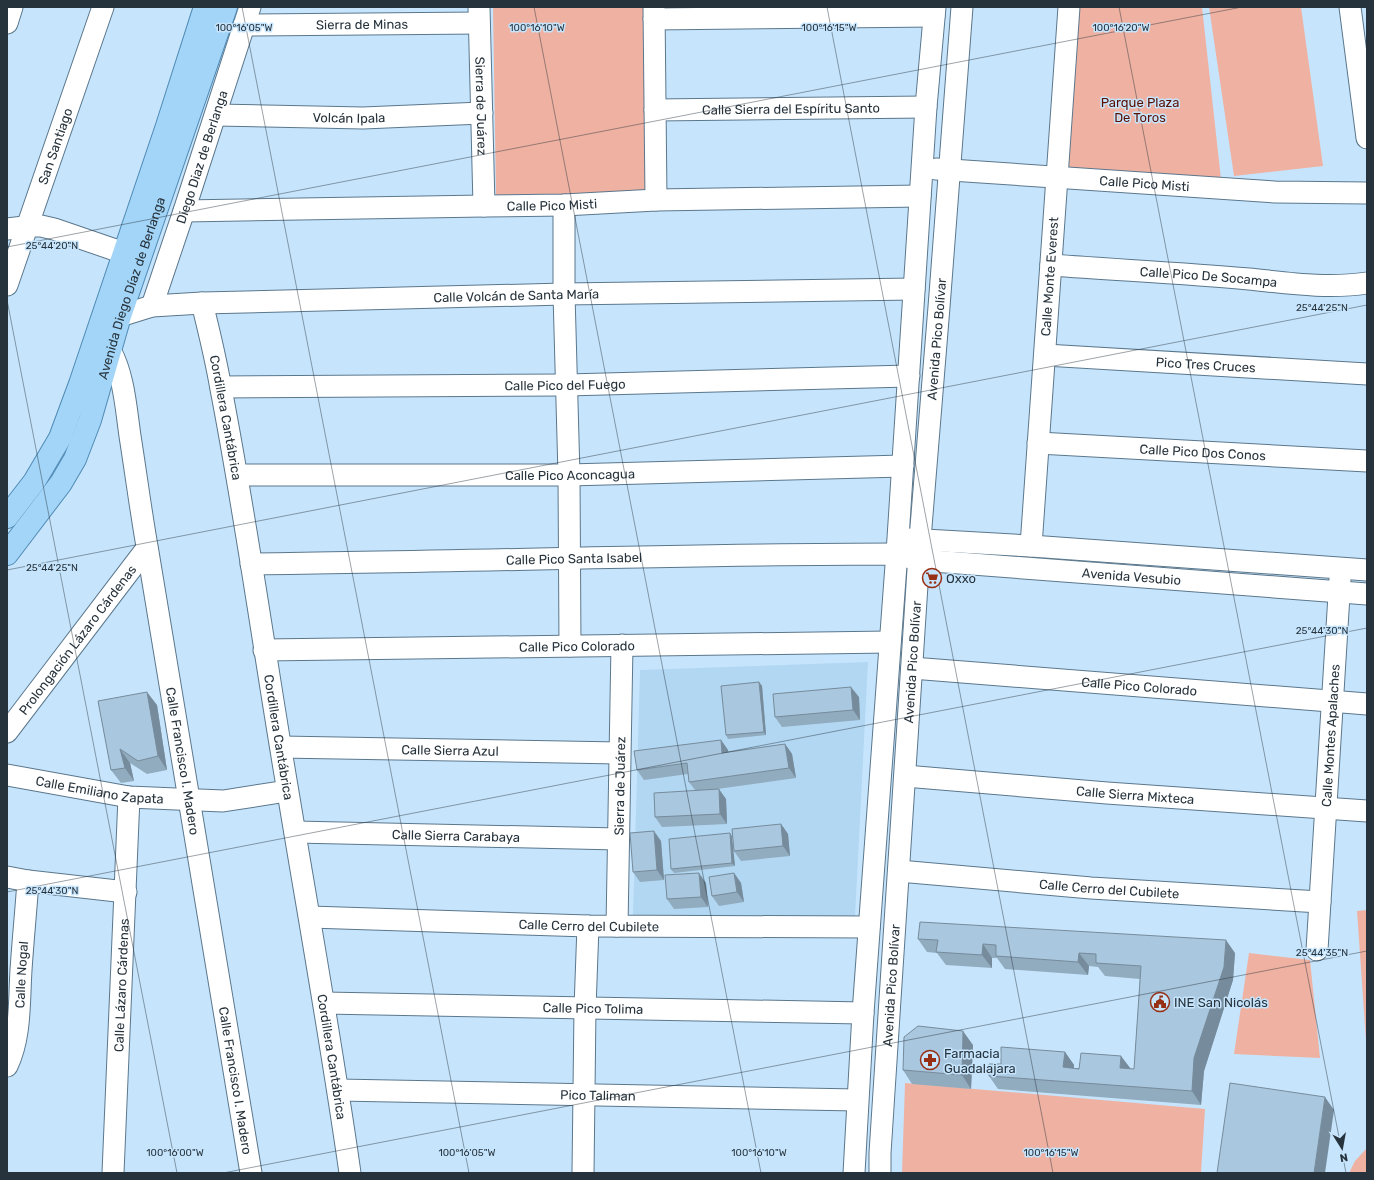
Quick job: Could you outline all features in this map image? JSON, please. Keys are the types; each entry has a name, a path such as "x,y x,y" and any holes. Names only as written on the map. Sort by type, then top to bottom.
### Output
{"main road":[{"name":"Avenida Diego Díaz de Berlanga","path":"7,517 34,482 60,438 80,384 205,7"},
{"name":"Avenida Diego Díaz de Berlanga","path":"7,554 61,483 75,459 90,420 120,316 226,7"}],"street":[{"path":"7,23 12,7"},
{"name":"San Santiago","path":"7,285 17,228 103,7"},
{"name":"Avenida Pico Bolívar","path":"880,1173 880,1153 920,539 962,7"},
{"name":"Calle Monte Everest","path":"1031,546 1069,7"},
{"path":"656,200 654,13 935,12"},
{"name":"Avenida Pico Bolívar","path":"854,1173 857,1100 903,466 926,107 935,12"},
{"path":"1356,14 1367,138"},
{"name":"Sierra de Minas","path":"247,16 479,15"},
{"name":"Sierra de Juárez","path":"479,15 484,206"},
{"name":"Diego Diaz de Berlanga","path":"152,306 216,115 247,16"},
{"name":"Calle Sierra del Espíritu Santo","path":"655,110 926,107"},
{"name":"Volcán Ipala","path":"216,115 363,118 482,114"},
{"name":"Calle Pico Misti","path":"923,168 949,171 1275,192 1367,193"},
{"name":"Calle Pico Misti","path":"184,211 564,205 656,200 920,196"},
{"path":"564,205 564,294 569,475 570,646"},
{"path":"17,228 41,226 54,229 124,253"},
{"name":"Calle Pico De Socampa","path":"1051,265 1248,279 1307,285 1347,286 1367,284"},
{"name":"Calle Volcán de Santa María","path":"120,316 152,306 202,303 564,294 914,289"},
{"name":"Cordillera Cantábrica","path":"202,303 221,387 237,475 287,791 324,1003 350,1173"},
{"name":"Calle Francisco I. Madero","path":"110,350 114,357 119,374 126,405 147,548 251,1173"},
{"name":"Pico Tres Cruces","path":"1044,355 1367,374"},
{"name":"Calle Pico del Fuego","path":"221,387 567,385 909,376"},
{"name":"Calle Pico Dos Conos","path":"1038,443 1367,461"},
{"name":"Calle Pico Aconcagua","path":"237,475 569,475 903,466"},
{"name":"Avenida Vesubio","path":"897,546 920,539 1367,570"},
{"name":"Avenida Vesubio","path":"897,546 919,560 1367,594"},
{"name":"Calle Pico Santa Isabel","path":"251,564 736,554 897,546"},
{"name":"Prolongación Lázaro Cárdenas","path":"7,732 147,548"},
{"name":"Calle Montes Apalaches","path":"1317,950 1341,569"},
{"name":"Calle Pico Colorado","path":"264,650 890,642"},
{"name":"Sierra de Juárez","path":"617,926 622,645"},
{"name":"Calle Pico Colorado","path":"912,668 1367,704"},
{"name":"Calle Sierra Azul","path":"281,747 619,753"},
{"name":"Calle Emiliano Zapata","path":"7,775 129,796 190,800 224,801 287,791"},
{"name":"Calle Sierra Mixteca","path":"904,776 1108,793 1367,811"},
{"name":"Calle Lázaro Cárdenas","path":"112,1173 126,892 129,796"},
{"name":"Calle Sierra Carabaya","path":"295,832 618,839"},
{"name":"Calle Cerro del Cubilete","path":"899,871 1091,888 1320,902"},
{"path":"7,877 28,881 126,892"},
{"name":"Calle Nogal","path":"8,1060 15,1039 20,1008 14,967 28,881"},
{"name":"Calle Cerro del Cubilete","path":"310,917 588,926 869,927"},
{"path":"583,1173 585,1008 588,926"},
{"name":"Calle Pico Tolima","path":"324,1003 863,1013"},
{"name":"Pico Taliman","path":"338,1090 857,1100"}],"shaded area":[{"path":"868,662 855,917 633,915 640,670"}],"green space":[{"path":"493,7 645,7 651,193 496,195"},
{"name":"Parque Plaza De Toros","path":"1077,7 1202,7 1222,188 1063,175"},
{"path":"1209,7 1301,7 1323,166 1234,176"},
{"path":"1367,910 1367,1055 1357,911"},
{"path":"1249,953 1310,960 1320,1058 1234,1054"},
{"path":"905,1083 1205,1109 1201,1173 902,1173"},
{"path":"1367,1148 1367,1173 1349,1173 1355,1161"}],"building":[{"path":"759,682 764,732 726,735 721,686"},
{"path":"851,687 853,710 775,717 773,694"},
{"path":"147,692 158,756 138,761 120,749 125,768 111,770 98,701"},
{"path":"721,740 722,753 785,744 789,768 689,782 687,763 637,770 634,751"},
{"path":"719,789 720,814 655,817 654,793"},
{"path":"781,824 783,846 734,851 732,829"},
{"path":"654,831 657,870 633,872 630,833"},
{"path":"730,833 732,863 671,869 669,839"},
{"path":"699,873 701,897 667,899 665,875"},
{"path":"734,873 737,892 712,896 709,877"},
{"path":"920,922 1226,940 1224,967 1194,1058 1192,1091 989,1076 989,1064 1001,1064 1001,1047 1065,1052 1063,1067 1079,1069 1081,1053 1121,1056 1120,1068 1134,1069 1141,966 1096,963 1096,954 1079,953 1078,962 996,956 996,945 983,944 982,955 936,952 938,940 918,939"},
{"path":"918,1026 963,1031 962,1075 903,1070 904,1037"},
{"path":"1230,1083 1325,1097 1314,1173 1217,1173"}],"place":[{"name":"Oxxo","path":"932,578"},
{"name":"INE San Nicolás","path":"1160,1002"},
{"name":"Farmacia Guadalajara","path":"930,1060"}]}
